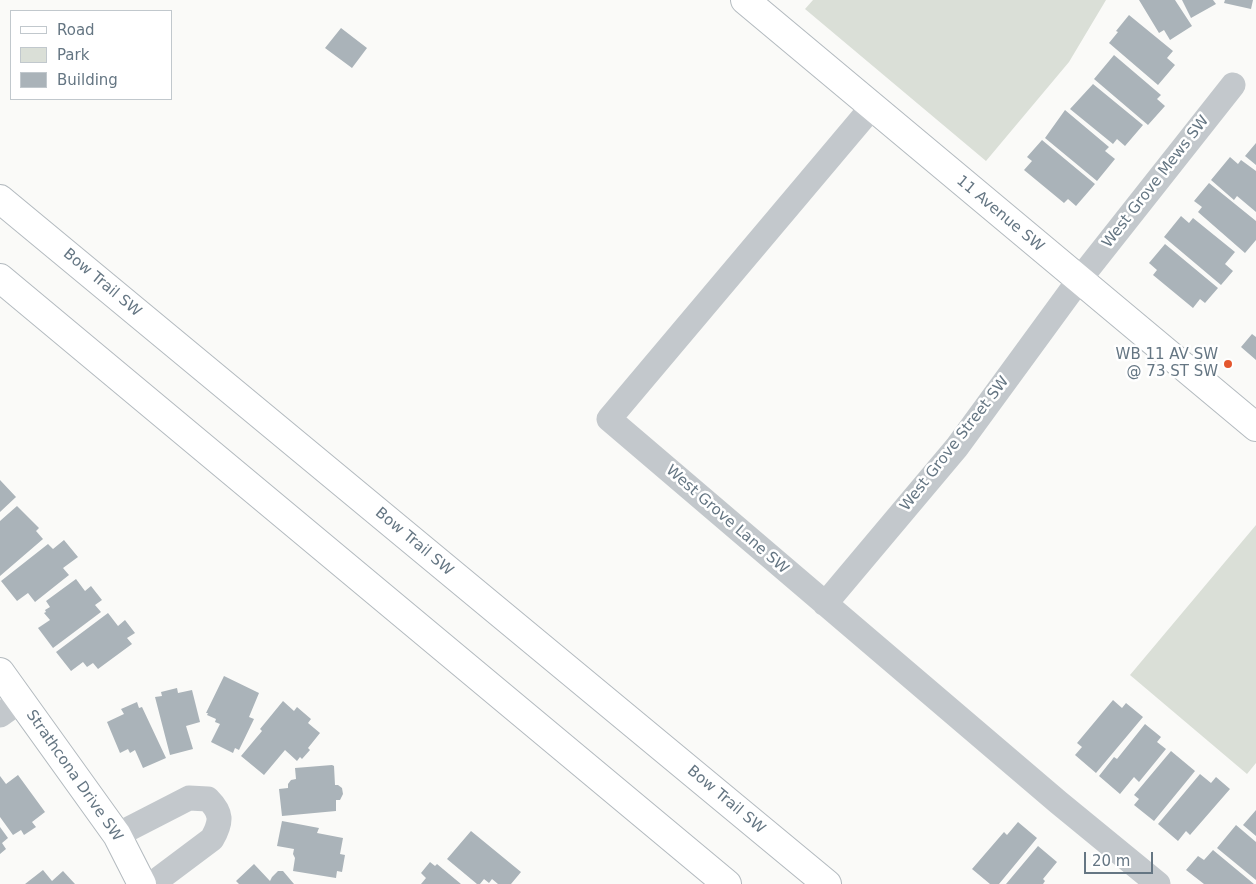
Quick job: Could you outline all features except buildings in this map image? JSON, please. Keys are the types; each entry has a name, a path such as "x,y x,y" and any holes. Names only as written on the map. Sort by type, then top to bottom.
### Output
{"main road":[{"name":"11 Avenue SW","path":"745,0 1256,427"},
{"name":"Bow Trail SW","path":"0,199 828,884"},
{"path":"0,278 727,884"},
{"name":"Strathcona Drive SW","path":"0,672 11,708 117,835 142,884"}],"street":[{"name":"West Grove Mews SW","path":"1079,280 1233,85"},
{"name":"West Grove Lane SW","path":"872,107 609,419 1058,802 1158,884"},
{"name":"West Grove Street SW","path":"825,604 957,447 1079,280"},
{"path":"117,835 189,798 208,799 215,807 220,817 212,838 152,884"}],"green space":[{"path":"813,0 1106,0 1069,62 986,161 805,9"},
{"path":"1256,525 1256,763 1247,774 1130,675"}],"place":[{"name":"WB 11 AV SW @ 73 ST SW","path":"1228,364"}]}
